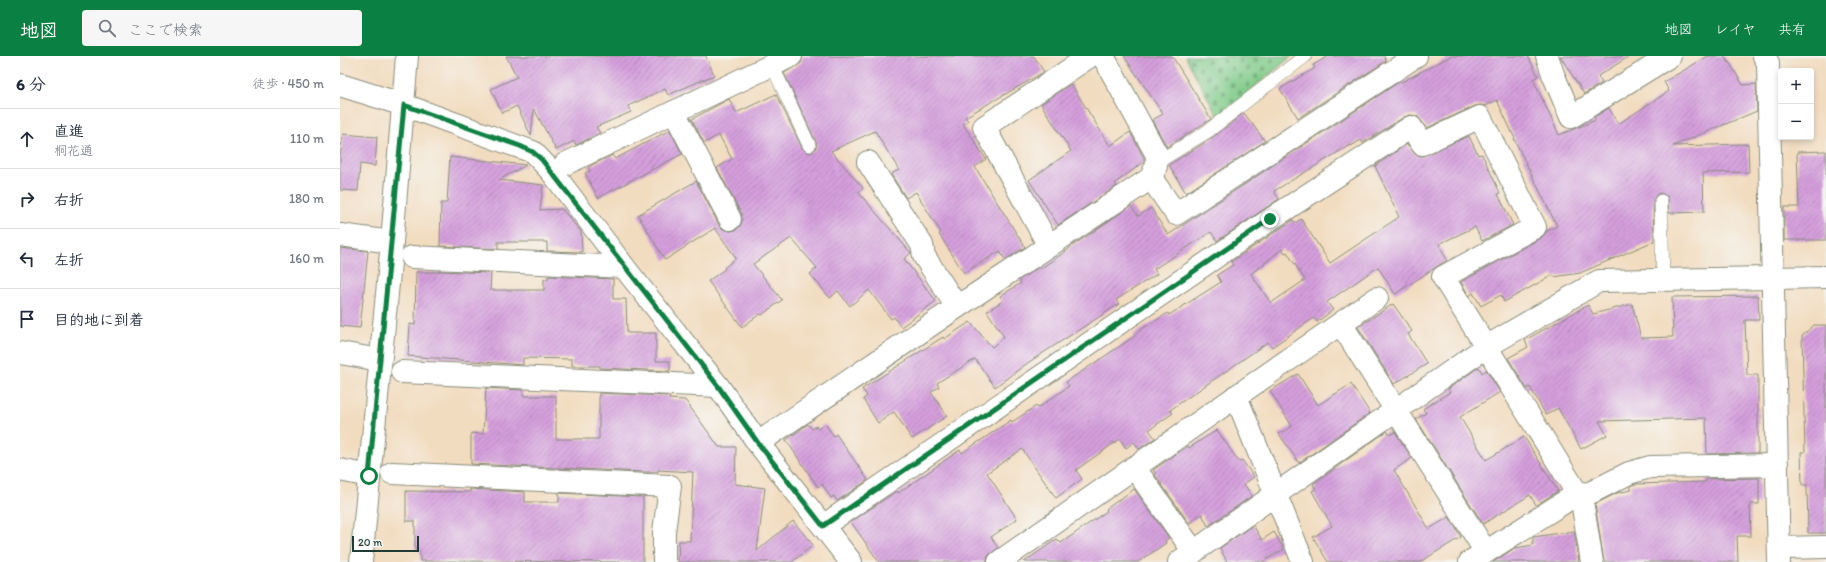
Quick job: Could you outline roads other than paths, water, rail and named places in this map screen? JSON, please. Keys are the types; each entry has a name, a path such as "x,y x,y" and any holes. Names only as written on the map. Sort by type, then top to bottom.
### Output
{"street":[{"path":"564,164 791,56"},
{"path":"1049,246 984,127 1090,56"},
{"path":"1103,56 1157,155 1154,171 1176,214 1386,74 1416,56"},
{"path":"1547,56 1571,117 1670,56"},
{"path":"1764,56 1768,63 1779,555 1826,548"},
{"path":"361,562 404,105 411,58"},
{"path":"340,85 404,105 533,152 552,172 624,267 718,386 758,443 851,562"},
{"path":"674,112 730,219"},
{"path":"823,526 1270,219 1411,127 1422,144 1480,117 1535,227 1443,277 1582,501 1592,562"},
{"path":"868,162 922,245 924,256 957,307"},
{"path":"758,443 1049,246 1154,171"},
{"path":"340,236 392,242"},
{"path":"412,257 624,267"},
{"path":"1134,467 1187,557 1486,347 1599,280 1826,277"},
{"path":"999,562 1377,298"},
{"path":"1341,324 1396,409 1478,557 1577,494 1590,492 1629,473 1650,467 1776,465"},
{"path":"340,353 380,360"},
{"path":"402,372 718,386"},
{"path":"1236,396 1304,562"},
{"path":"340,470 369,476"},
{"path":"392,473 670,486 664,532 664,562"}],"lane":[{"path":"1154,171 1305,56"},
{"path":"772,66 810,145"},
{"path":"1661,201 1664,280"}]}
